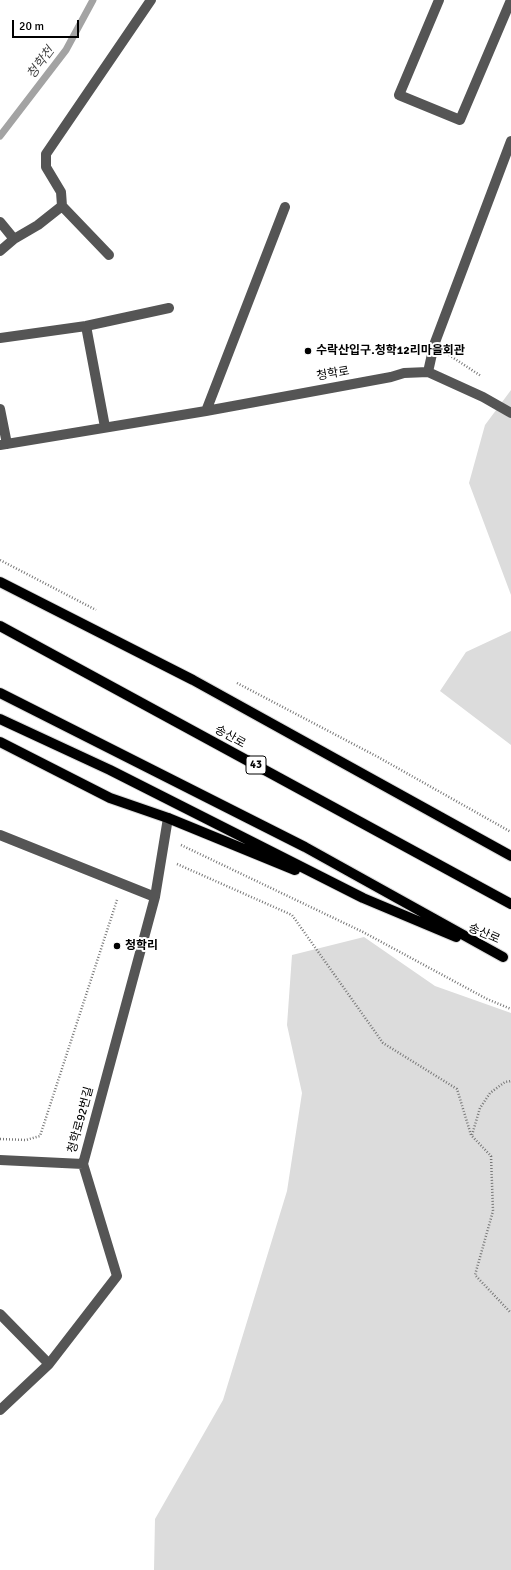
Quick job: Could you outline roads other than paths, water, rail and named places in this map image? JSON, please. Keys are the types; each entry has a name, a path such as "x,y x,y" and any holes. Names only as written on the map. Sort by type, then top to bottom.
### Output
{"main road":[{"path":"0,582 193,680 511,856"},
{"name":"송산로","path":"0,626 511,904"},
{"name":"송산로","path":"0,693 305,847 507,959"},
{"name":"송산로","path":"0,719 110,770 363,898 507,959"},
{"path":"0,742 110,798 168,818 363,898"}],"street":[{"path":"109,255 62,206 61,192 46,166 46,154 151,0"},
{"path":"439,0 399,95 460,120 511,0"},
{"path":"511,141 434,345 428,372 483,397 511,413"},
{"path":"0,251 14,239 38,225 62,206"},
{"path":"206,411 285,207"},
{"path":"0,222 14,239"},
{"path":"0,338 86,326 168,308"},
{"path":"86,326 105,427"},
{"name":"청학로","path":"3,444 206,411 391,377 404,372 428,372"},
{"path":"0,409 3,444"},
{"name":"청학로92번길","path":"0,1410 49,1364 117,1276 83,1164 155,897 168,818"},
{"path":"0,835 155,897"},
{"path":"0,1160 83,1164"},
{"path":"0,1314 49,1364"}],"waterway":[{"name":"청학천","path":"0,136 66,50 93,0"}],"place":[{"name":"수락산입구.청학12리마을회관","path":"308,351"},
{"name":"청학리","path":"117,946"}]}
